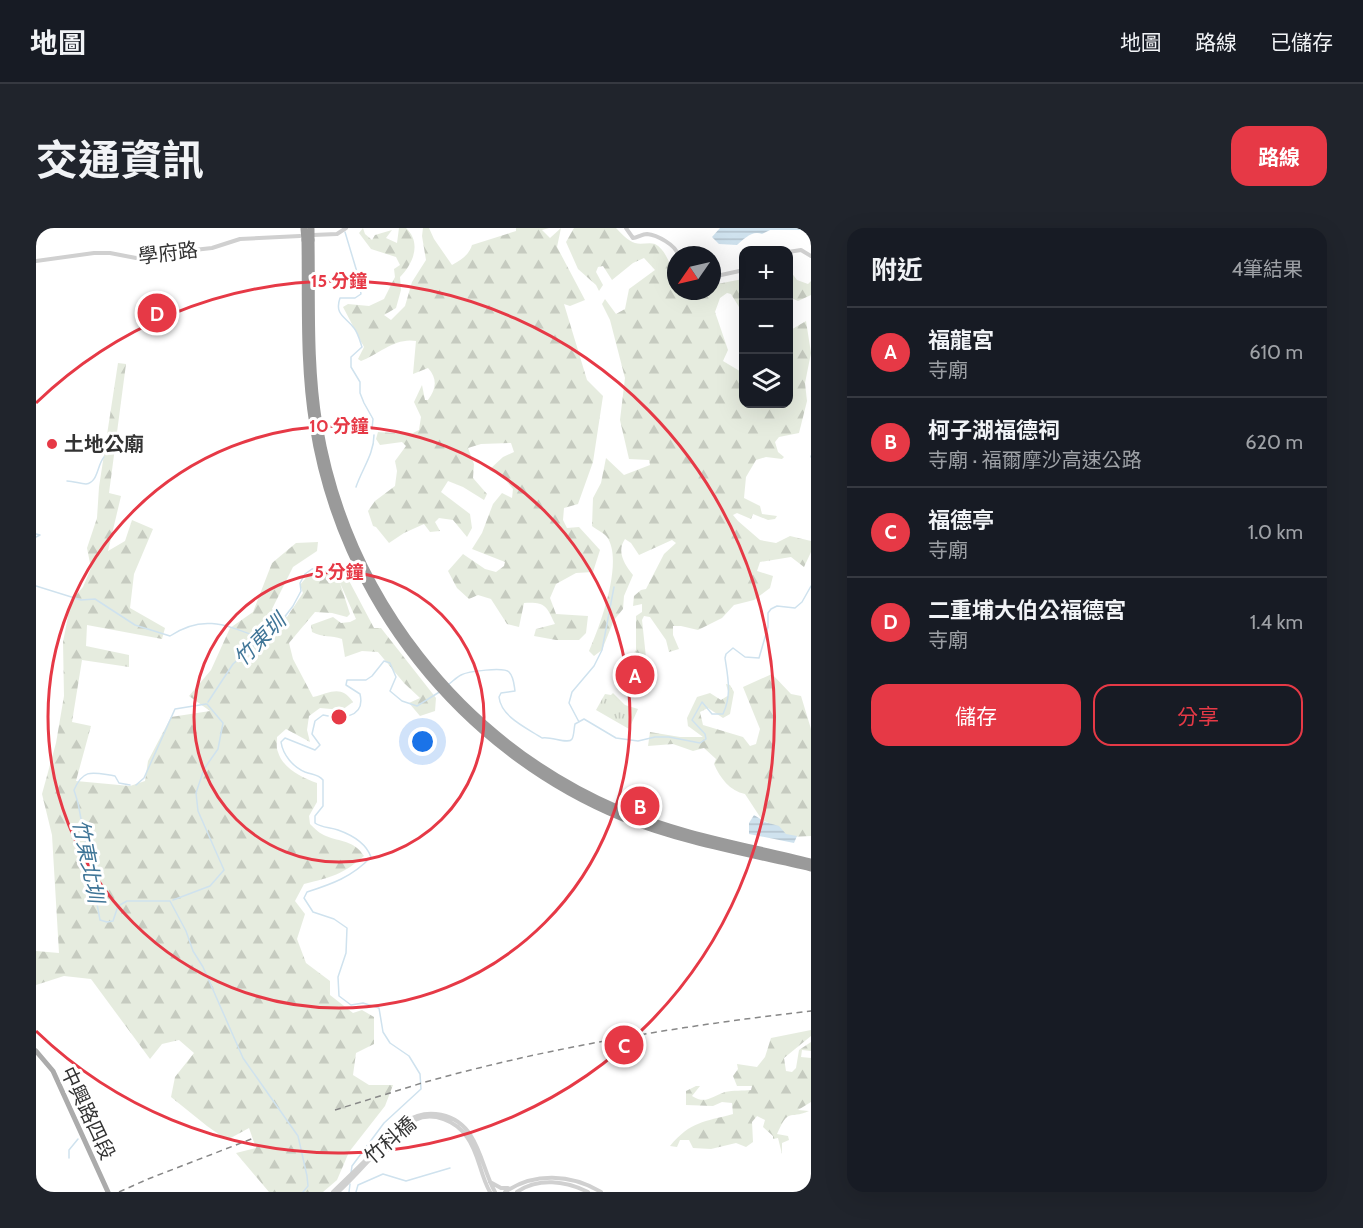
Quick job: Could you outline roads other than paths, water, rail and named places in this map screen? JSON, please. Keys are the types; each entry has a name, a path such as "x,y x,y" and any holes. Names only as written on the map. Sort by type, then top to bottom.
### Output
{"highway":[{"path":"307,233 309,392 313,426 323,473 350,549 370,592 400,641 495,741 526,764 575,794 605,810 678,836 811,868"},
{"path":"459,705 540,766 579,790 621,810 698,835 811,861"}],"main road":[{"name":"中興路四段","path":"36,1053 51,1072 106,1192"}],"street":[{"name":"學府路","path":"36,261 103,253 136,258 212,248 240,239 307,233 337,234 345,228"},
{"path":"626,228 633,238 648,234 672,246"},
{"path":"793,251 801,250 811,256"},
{"path":"721,275 739,271"},
{"name":"竹科橋","path":"333,1192 396,1129 413,1116 421,1114 441,1115 463,1127 471,1136 495,1192"},
{"name":"竹科橋","path":"338,1192 406,1125 420,1117 431,1116 451,1122 468,1138 489,1191"},
{"path":"489,1182 501,1188 550,1177 575,1180 601,1192"},
{"path":"517,1192 535,1184 550,1182 573,1185 588,1192"},
{"path":"505,1192 514,1186"}],"water":[{"path":"720,228 811,228 811,230 770,230 762,234 752,234 737,245 719,244 712,237"},
{"path":"754,815 765,822 779,826 786,834 797,836 794,843 749,834 749,823"}],"waterway":[{"name":"竹東圳","path":"345,232 357,272"},
{"name":"竹東圳","path":"358,276 361,294 355,298 340,298 339,308 355,330 362,347 351,357 351,367 360,382 360,393 373,419 372,429"},
{"name":"竹東圳","path":"356,487 370,455 374,435"},
{"path":"67,481 90,483 104,457"},
{"path":"36,534 40,535 36,537"},
{"name":"竹東圳","path":"208,702 233,664 283,619 293,606 301,591 300,583 305,574 312,569 320,568 331,574 339,572"},
{"path":"36,586 81,600 95,599 135,625 170,636 182,629 205,623 227,626 263,639"},
{"path":"449,684 461,675 471,672 493,670 509,672 515,691 501,693 499,697 501,704 516,721 542,738 570,741 575,724 584,719 616,738 638,741 669,737 700,743 706,739 705,734 692,720 702,702 712,714 723,714 726,707 728,700 726,654 733,648 745,657 759,658 768,627 768,613 777,606 795,608 802,602 811,586"},
{"path":"579,722 569,703 572,692 594,666 602,650 614,587"},
{"path":"351,1173 352,1166 384,1123 421,1089 420,1074 409,1056 390,1043 383,1032 379,1008 363,1003 351,1005 339,996 338,977 346,953 347,928 334,919 313,912 304,898 307,892 349,875 371,857 366,848 353,837 315,823 315,816 323,806 323,780 293,764 286,756 281,742 285,738 315,750 320,745 312,734 315,721 323,715 343,717 355,713 361,702 360,694 346,685 347,680 366,680 384,661 390,663 396,677 390,691 402,701 417,706 441,691"},
{"name":"竹東北圳","path":"136,785 144,778 175,709 206,704"},
{"path":"173,900 210,886 224,870 198,811 196,793 204,769 218,749 223,723 207,704"},
{"path":"130,785 119,783 115,776 90,773 82,778 74,790 100,920 113,921 118,906 127,901 170,901 203,967 243,1058 298,1136 308,1186 303,1192"},
{"path":"69,1158 69,1150 78,1139"},
{"path":"356,1192 358,1185 383,1174 406,1181 450,1168"},
{"path":"349,1192 350,1184"}],"railway":[{"path":"335,1110 470,1070 566,1048 664,1031 811,1011"},
{"path":"119,1192 254,1138"}],"place":[{"name":"二重埔大伯公福德宮","path":"157,313"},
{"name":"土地公廟","path":"52,444"},
{"name":"福龍宮","path":"635,675"},
{"name":"柯子湖福德祠","path":"640,806"},
{"name":"福德亭","path":"624,1045"}]}
